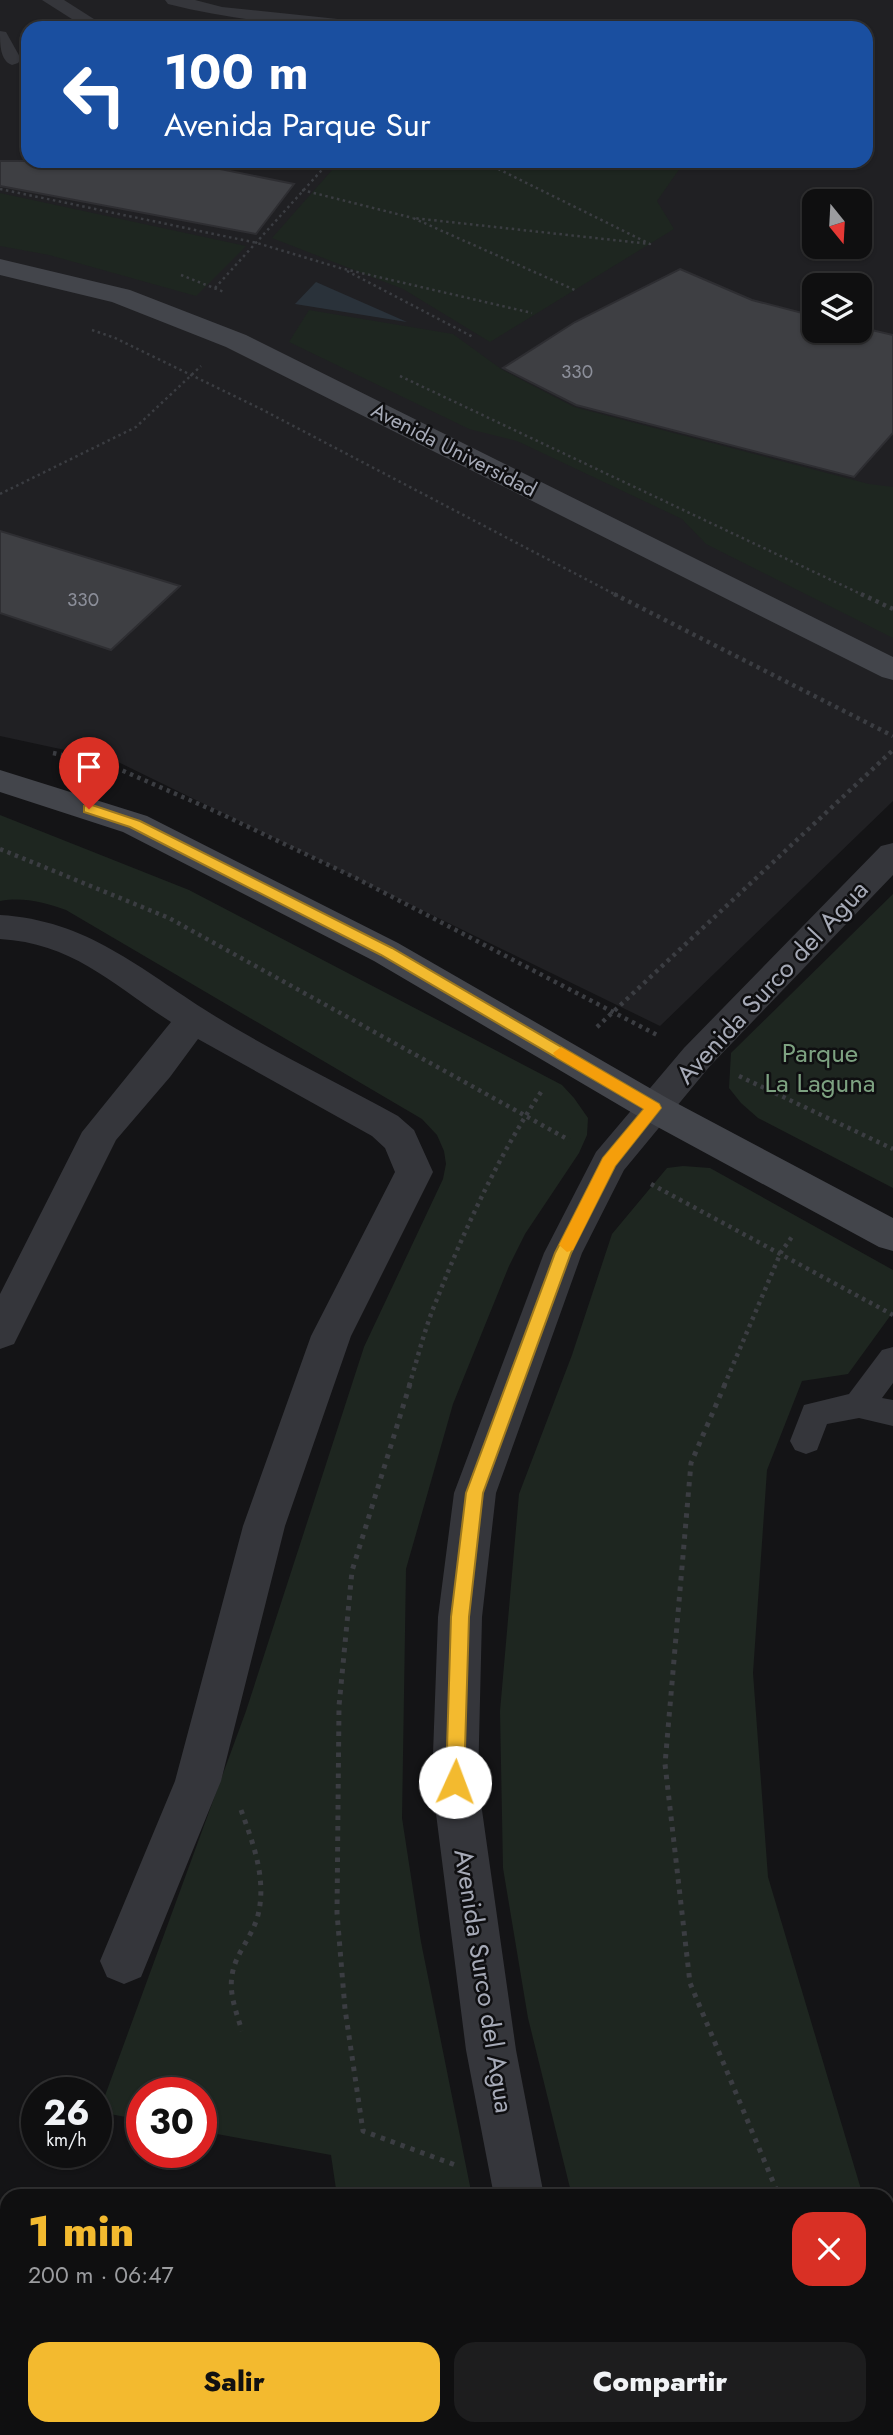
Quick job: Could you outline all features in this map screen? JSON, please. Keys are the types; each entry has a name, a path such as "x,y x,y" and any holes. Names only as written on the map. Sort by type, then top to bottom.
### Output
{"street":[{"name":"Avenida Universidad","path":"0,267 121,296 236,341 893,670"},
{"path":"0,781 135,824 386,952 654,1108 893,1236"},
{"name":"Avenida Surco del Agua","path":"518,2189 491,2050 455,1782 460,1617 475,1493 563,1253 609,1162 697,1057 893,854"},
{"path":"0,927 16,926 76,942 193,1019 385,1126 401,1140 414,1172 326,1349 264,1526 198,1781 124,1961"},
{"path":"0,1333 101,1132 158,1068 193,1019"}],"lane":[{"path":"51,0 87,21"},
{"path":"174,0 222,12 309,21"},
{"path":"0,36 12,59"},
{"path":"859,1405 893,1359"},
{"path":"806,1441 815,1414 859,1405 893,1413"}],"path":[{"path":"227,293 215,288 323,168"},
{"path":"302,190 413,218 650,244 496,168"},
{"path":"0,189 257,243 340,268 532,313"},
{"path":"413,218 577,291"},
{"path":"340,268 472,337"},
{"path":"91,330 115,338 191,374 893,736"},
{"path":"391,371 893,609"},
{"path":"0,494 136,427 191,374"},
{"path":"463,2170 363,2131 345,2009 337,1913 339,1706 352,1571 386,1456 436,1300 475,1213 525,1116 566,1056 893,750"},
{"path":"44,751 112,766 217,812 356,878 697,1057 893,1149"},
{"path":"0,849 169,918 525,1116 781,1252 893,1315"},
{"path":"776,2189 690,1983 665,1764 691,1463 781,1252 821,1197"},
{"path":"198,1781 226,1787 239,1803 260,1873 258,1915 231,1970 233,2001 242,2031"}],"shaded area":[{"path":"0,0 893,0 893,801 660,1026 116,761 0,736"},
{"path":"316,282 407,322 295,304"}],"green space":[{"path":"334,168 680,168 657,201 674,229 490,342 403,289 272,238"},
{"path":"0,193 246,246 196,296 49,255 0,246"},
{"path":"309,310 453,334 501,369 574,407 869,484 893,487 893,638 706,544 682,519 517,441 469,429 289,342"},
{"path":"0,815 189,890 562,1085 588,1118 587,1135 579,1153 525,1234 509,1266 453,1404 406,1569 402,1818 421,1942 471,2189 336,2189 331,2155 217,2134 217,2077 126,2077 126,2117 112,2114 112,2077 246,1711 364,1347 443,1179 446,1164 444,1151 437,1135 422,1119 66,910 33,901 0,901"},
{"name":"Parque La Laguna","path":"893,894 893,1188 758,1118 729,1088 731,1053"},
{"path":"667,1168 710,1168 893,1270 893,1312 848,1374 802,1381 767,1470 753,1673 768,1877 861,2189 570,2189 528,2018 503,1868 500,1711 519,1494 572,1355 612,1234"}],"building":[{"path":"0,161 21,161 21,168 215,168 294,184 256,234 0,186"},
{"path":"680,269 752,300 802,313 802,343 872,343 872,330 893,335 893,433 854,477 576,405 503,368 575,322"},
{"path":"0,531 180,586 111,650 0,613"}],"slow traffic":[{"path":"561,1053 654,1108 609,1162 567,1245"}],"route":[{"path":"89,809 135,824 386,952 654,1108 609,1162 563,1253 475,1493 460,1617 455,1782"}]}
